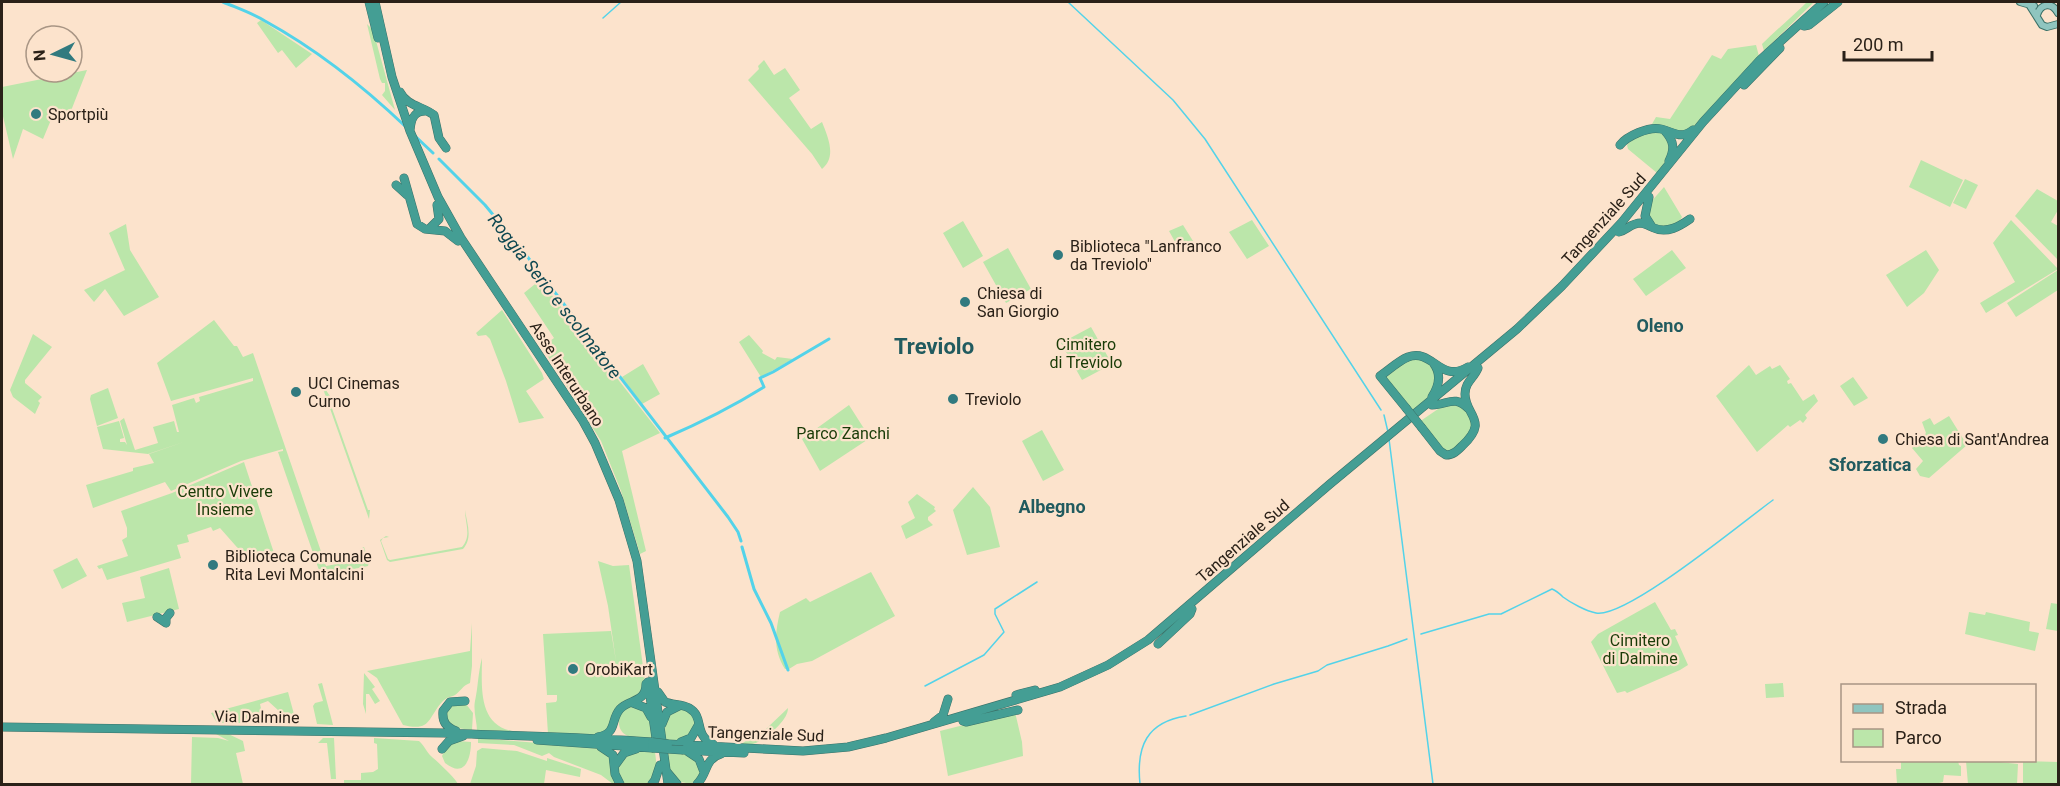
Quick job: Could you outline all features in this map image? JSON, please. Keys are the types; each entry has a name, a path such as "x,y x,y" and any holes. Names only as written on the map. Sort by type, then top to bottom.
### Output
{"highway":[{"name":"Asse Interurbano","path":"369,2 406,132 425,174 461,238 583,421 609,474 626,520 637,561 654,720 668,784"},
{"name":"Asse Interurbano","path":"375,2 390,78 437,205 458,241 584,432 616,503 632,562 651,682 665,741 662,784"},
{"path":"1818,2 1803,23 1809,26 1838,2"},
{"name":"Tangenziale Sud","path":"511,736 591,738 683,750 814,753 866,749 1039,698 1085,681 1114,667 1162,636 1403,423 1503,341 1563,286 1648,195 1726,104 1824,2"},
{"name":"Tangenziale Sud","path":"1391,435 1478,368 1540,313 1619,232 1705,120 1760,60 1831,2"},
{"path":"390,78 401,95 412,105 422,107 435,117 439,138 446,148"},
{"path":"410,131 414,115 417,112 428,111"},
{"path":"1629,139 1650,129 1664,130 1674,135 1684,136 1705,120"},
{"path":"1653,228 1645,216 1648,195 1673,151 1672,140 1664,130"},
{"path":"404,178 417,224 420,227 445,231 458,241"},
{"path":"396,185 408,196"},
{"path":"429,229 439,219 437,205"},
{"path":"1619,232 1637,223 1667,230 1681,224"},
{"path":"1478,368 1467,384 1466,390 1466,398 1475,421 1473,433 1450,455 1441,452 1380,376 1409,357 1421,356 1448,372 1458,372 1503,341"},
{"path":"1403,423 1431,398 1437,388 1438,371 1431,361"},
{"path":"1432,405 1457,401 1473,413"},
{"name":"Tangenziale Sud","path":"814,753 886,738 1059,687 1108,665 1148,640 1162,636 1382,443"},
{"path":"157,617 166,623 166,618 170,613"},
{"path":"1016,695 1102,665 1148,640"},
{"path":"591,738 608,733 621,708 633,703 645,693 651,682"},
{"path":"651,682 659,697 665,702 689,708 694,712 701,735 705,740 727,750"},
{"path":"886,738 940,719 948,699"},
{"path":"456,731 445,724 443,711 450,702 465,701"},
{"path":"633,703 646,708 654,720"},
{"path":"680,706 669,710 664,716 665,741 692,738 699,724"},
{"path":"963,720 966,722 1018,710"},
{"path":"616,718 619,730 624,736 652,745"},
{"path":"115,727 208,724"},
{"name":"Via Dalmine","path":"2,729 72,730 115,727 511,736"},
{"path":"418,728 471,734"},
{"path":"197,729 221,733 295,734"},
{"path":"442,749 452,740 471,734"},
{"name":"Tangenziale Sud","path":"511,736 584,744 652,745 665,741 727,750"},
{"path":"584,744 606,748 613,755 615,774 620,784"},
{"path":"615,765 626,752 652,745"},
{"path":"683,750 697,756 704,772"},
{"path":"697,784 712,758 727,750"},
{"path":"651,784 663,767 677,784"}],"main road":[{"path":"2020,2 2030,6 2051,5 2058,13"},
{"path":"2030,6 2044,27 2058,22"},
{"path":"2037,15 2043,6"}],"green space":[{"path":"1807,2 1814,2 1764,51 1762,44"},
{"path":"261,20 312,54 296,68 282,50 278,53 257,23"},
{"path":"367,24 373,30 395,110 382,95 385,91 385,83 382,83 380,79"},
{"path":"1756,45 1759,56 1690,131 1684,134 1652,124 1656,117 1670,119 1712,55 1721,59 1728,49"},
{"path":"764,60 774,75 785,68 800,90 789,98 811,129 822,122 829,140 830,153 827,164 822,169 812,154 748,80"},
{"name":"Sportpiù","path":"24,83 82,84 67,121 53,115 43,139 23,129 13,159 2,112 2,87"},
{"path":"1657,130 1663,132 1671,144 1669,157 1657,173 1628,149 1627,145 1635,137"},
{"path":"1921,160 1963,180 1950,207 1909,187"},
{"path":"1965,179 1978,185 1966,209 1953,203"},
{"path":"1664,187 1682,217 1675,225 1657,227 1649,217 1650,203"},
{"path":"2037,189 2058,201 2058,210 2051,222 2058,226 2057,259 2015,216"},
{"path":"1252,220 1269,246 1247,259 1229,232"},
{"path":"2011,220 2058,269 1986,313 1980,303 2015,282 1993,243"},
{"path":"963,221 983,256 963,268 943,233"},
{"path":"126,224 130,250 159,297 124,316 105,289 94,302 84,290 125,270 109,233"},
{"path":"1183,225 1193,241 1179,249 1169,231"},
{"path":"1008,248 1031,289 1006,303 983,262"},
{"path":"1672,250 1686,268 1646,296 1633,279"},
{"path":"1926,250 1939,270 1924,293 1907,307 1886,275"},
{"path":"2058,270 2058,290 2016,317 2007,303"},
{"path":"540,280 660,433 622,451 646,551 640,554 621,491 601,441 542,347 554,338 524,293"},
{"path":"502,310 542,373 544,379 526,391 544,418 519,423 490,339 486,335 478,336 476,333"},
{"path":"214,320 234,346 237,346 243,357 253,353 326,566 363,557 362,548 364,547 369,562 368,566 321,576 278,452 283,449 241,461 171,491 165,482 93,508 86,485 154,463 149,454 184,442 148,454 103,449 97,427 119,421 124,438 120,439 120,442 125,442 127,445 120,421 124,418 135,450 158,443 153,427 174,421 177,432 179,432 172,405 194,398 196,403 200,401 199,397 253,381 253,378 171,401 157,363"},
{"name":"Cimitero di Treviolo","path":"1091,327 1112,364 1082,380 1061,343"},
{"path":"33,334 52,347 25,380 25,383 42,397 38,401 40,403 35,414 13,397 10,390"},
{"path":"749,335 763,351 762,353 775,360 777,357 793,359 761,377 739,342"},
{"path":"1420,358 1433,367 1437,381 1429,397 1412,412 1383,376 1404,361"},
{"path":"643,364 660,394 642,404 622,377"},
{"path":"1749,365 1756,375 1770,366 1772,369 1780,365 1790,379 1787,381 1788,384 1791,383 1803,401 1814,394 1818,401 1805,415 1807,418 1803,423 1800,420 1790,427 1788,425 1757,452 1716,396"},
{"path":"1853,377 1868,398 1854,406 1840,386"},
{"path":"321,383 330,396 328,397 368,510 370,510 369,519"},
{"path":"108,388 118,418 97,426 91,395"},
{"path":"1456,404 1470,413 1473,427 1464,442 1449,452 1443,450 1419,422 1441,407"},
{"name":"Parco Zanchi","path":"849,405 870,438 820,471 802,439"},
{"path":"1949,416 1967,445 1929,478 1920,476 1916,469 1923,461 1912,448 1926,433 1922,422 1930,418 1934,425"},
{"path":"1042,430 1064,470 1043,481 1022,441"},
{"name":"Centro Vivere Insieme","path":"244,462 275,556 250,562 220,528 213,531 211,527 187,535 189,542 177,545 181,558 107,580 102,568 99,569 97,566 128,556 122,540 127,537 127,528 121,511 172,493"},
{"path":"973,487 990,507 1000,547 967,555 953,510"},
{"path":"917,494 935,507 936,511 928,517 933,525 906,539 901,526 915,518 908,502"},
{"path":"465,510 469,536 463,549 390,562 387,560 380,540 383,538 381,541 390,560 462,547 467,538"},
{"path":"77,558 87,576 62,589 53,570"},
{"path":"598,561 613,566 629,565 645,681 644,691 629,702 610,728 598,735 548,734 546,703 556,702 557,695 547,695 543,634 611,631 616,661 608,606"},
{"path":"169,568 179,609 127,622 122,603 145,598 140,577"},
{"path":"871,572 895,616 812,661 785,669 778,655 776,641 780,612 806,598 810,602"},
{"name":"Cimitero di Dalmine","path":"1655,602 1671,630 1675,629 1678,635 1675,636 1688,665 1627,693 1625,691 1617,693 1591,642 1598,634"},
{"path":"2051,603 2058,604 2058,631 2046,629"},
{"path":"1969,612 1985,615 1986,612 2030,622 2029,631 2039,633 2035,651 1965,634"},
{"path":"472,623 470,683 443,701 424,725 412,727 403,725 377,678 367,671 470,651"},
{"path":"482,658 482,691 487,712 493,720 501,727 512,731 544,734 477,731 475,705"},
{"path":"364,673 375,687 372,689 380,701 375,704 369,694 366,694 366,714 363,704"},
{"path":"322,683 333,725 317,724 313,706 323,701 318,684"},
{"path":"1783,683 1784,697 1766,698 1765,684"},
{"path":"288,692 295,718 300,724 290,724 289,720 268,701 260,704 263,717 248,721 249,723 217,723 211,713"},
{"path":"466,704 473,713 472,730 449,727 444,709 447,705"},
{"path":"628,706 642,707 651,720 653,739 633,738 623,733 620,729 619,715"},
{"path":"788,708 785,718 766,737 754,744 741,744 766,729"},
{"path":"682,709 689,711 697,723 695,729 684,738 664,740 667,715"},
{"path":"1015,712 1023,756 948,776 940,731"},
{"path":"218,729 243,741 245,751 236,753 243,784 191,784 192,737 218,738 229,741 216,734 215,730"},
{"path":"323,738 334,738 336,779 331,779 327,743 318,743"},
{"path":"374,738 419,741 458,784 344,784 344,780 361,780 361,773 378,769 377,744 374,743"},
{"path":"478,738 599,748 611,756 617,784 549,753 542,756 514,745 478,743"},
{"path":"458,741 471,742 468,760 462,768 458,769 445,763 442,756 447,746"},
{"path":"482,748 517,751 547,761 547,758 581,769 580,777 546,770 544,784 470,784 476,766 477,751"},
{"path":"639,750 655,752 657,768 649,784 624,784 619,774 621,760 623,756"},
{"path":"667,752 690,753 701,765 700,776 691,784 676,781 669,770"},
{"path":"1901,762 1958,762 1961,766 1961,776 1944,775 1943,782 1939,783 1897,784 1896,769 1901,769"},
{"path":"1966,762 2018,764 2017,784 1968,784"},
{"path":"2023,762 2058,762 2058,784 2023,784"}],"waterway":[{"name":"Roggia Serio e scolmatore","path":"223,2 260,18 321,56 406,127"},
{"path":"603,18 621,2"},
{"path":"1068,2 1173,100 1205,139 1381,410"},
{"name":"Roggia Serio e scolmatore","path":"415,136 433,153"},
{"name":"Roggia Serio e scolmatore","path":"439,159 485,205 523,251 728,517 741,541"},
{"path":"665,438 691,427 764,387 760,378 829,339"},
{"path":"1384,415 1388,432"},
{"path":"1389,439 1433,784"},
{"path":"1421,634 1489,614 1501,614 1552,589 1570,602 1596,613 1611,611 1632,601 1685,567 1773,500"},
{"path":"742,547 754,589 771,623 788,670"},
{"path":"925,686 984,655 1004,632 995,614 995,609 1037,582"},
{"path":"1190,715 1274,684 1318,671 1327,665 1407,639"},
{"path":"1140,784 1140,758 1147,738 1162,724 1186,716"}],"place":[{"name":"Sportpiù","path":"36,114"},
{"name":"Biblioteca \"Lanfranco da Treviolo\"","path":"1058,255"},
{"name":"Chiesa di San Giorgio","path":"965,302"},
{"name":"UCI Cinemas Curno","path":"296,392"},
{"name":"Treviolo","path":"953,399"},
{"name":"Chiesa di Sant'Andrea","path":"1883,439"},
{"name":"Biblioteca Comunale Rita Levi Montalcini","path":"213,565"},
{"name":"OrobiKart","path":"573,669"}],"district":[{"name":"Oleno","path":"1660,325"},
{"name":"Treviolo","path":"934,346"},
{"name":"Sforzatica","path":"1870,464"},
{"name":"Albegno","path":"1052,506"}]}
